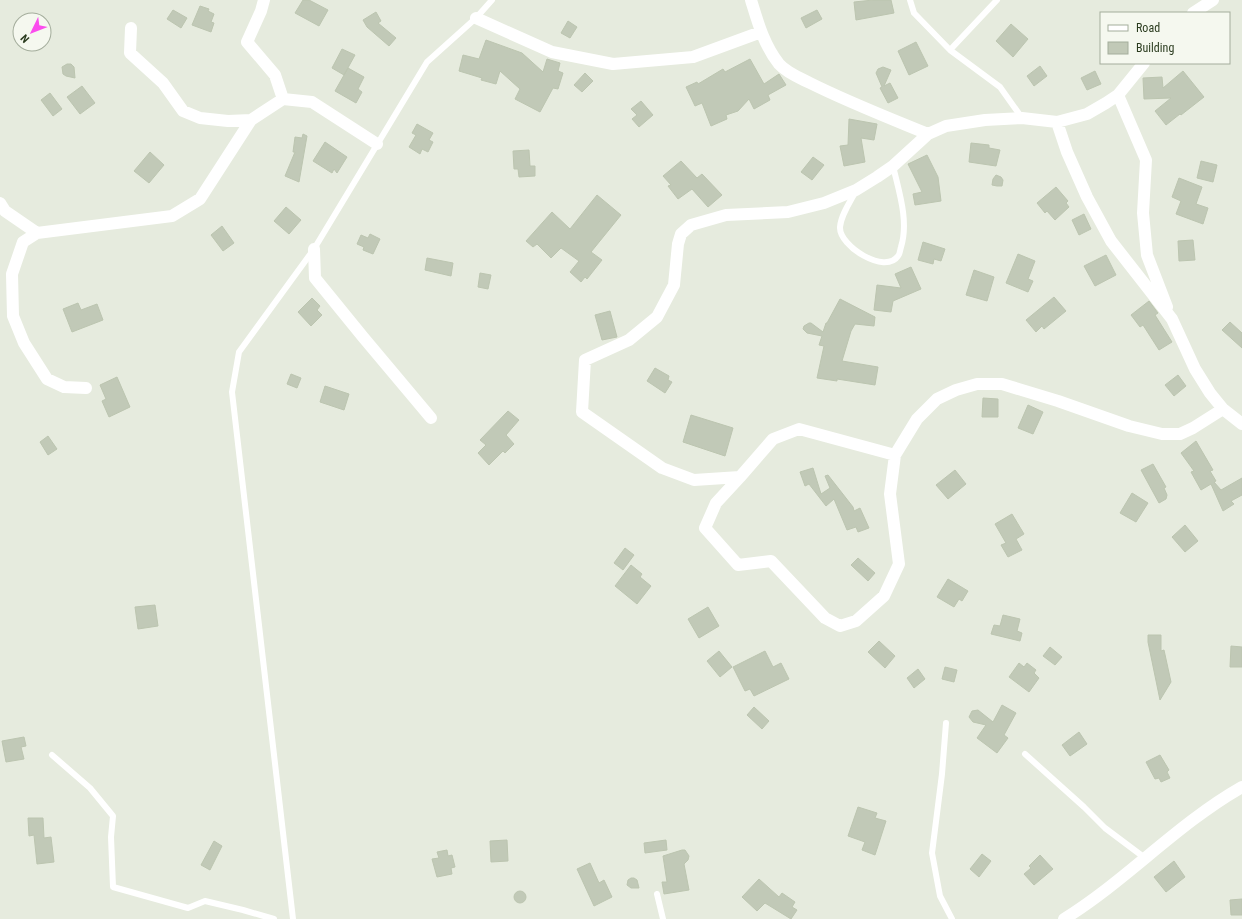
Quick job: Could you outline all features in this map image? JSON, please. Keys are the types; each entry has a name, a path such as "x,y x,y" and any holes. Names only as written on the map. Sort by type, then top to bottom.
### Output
{"street":[{"path":"264,0 261,11 247,42 275,75 283,98"},
{"path":"751,0 765,42 780,65 787,72 873,112 928,134"},
{"path":"1195,12 1213,0"},
{"path":"476,18 552,52 613,64 693,57 761,32"},
{"path":"131,28 130,53 163,83 183,111 200,118 228,121 251,120"},
{"path":"740,477 694,480 662,468 582,412 585,360 629,340 656,317 674,285 678,244 681,234 691,225 726,215 788,212 824,203 856,190 893,166 928,134 946,126 985,120 1022,118 1057,122 1087,114 1118,95 1143,64"},
{"path":"1118,95 1146,160 1143,213 1147,255 1172,319 1195,369 1223,409 1242,424"},
{"path":"86,388 64,387 47,379 24,343 13,316 12,274 23,242 37,233 172,216 200,199 251,120 283,98 312,102 377,144"},
{"path":"1057,122 1070,158 1088,197 1111,240 1172,319"},
{"path":"0,203 5,211 37,233"},
{"path":"314,249 315,278 358,332 431,418"},
{"path":"895,455 799,429 773,439 716,504 705,528 738,565 771,561 825,618 840,626 856,621 884,596 899,564 890,494 895,455 917,419 937,399 956,390 976,384 1002,384 1058,401 1129,426 1162,434 1180,434 1193,428 1223,409"},
{"path":"1064,919 1088,904 1204,812 1242,787"}],"lane":[{"path":"293,919 232,392 239,352 314,249 427,62 476,18 492,0"},
{"path":"910,0 914,13 950,50 1000,87 1022,118"},
{"path":"950,50 997,0"},
{"path":"856,190 842,220 840,228 844,240 867,257 879,263 891,262 898,256 903,241 904,218 893,166"},
{"path":"946,723 942,774 932,853 940,896 952,919"},
{"path":"1025,754 1105,828 1146,858"},
{"path":"52,755 90,788 113,816 111,837 113,887 188,908 205,901 274,919"},
{"path":"658,894 663,919"}],"building":[{"path":"303,0 309,0 328,10 319,26 295,13"},
{"path":"891,0 894,13 856,20 854,2"},
{"path":"200,6 209,9 208,11 214,14 211,22 214,23 211,32 192,25"},
{"path":"173,10 187,18 181,28 167,19"},
{"path":"817,10 822,19 806,28 801,18"},
{"path":"376,12 381,21 378,23 396,38 389,46 367,27 363,20"},
{"path":"568,21 577,27 570,38 561,33"},
{"path":"1011,24 1028,39 1013,57 996,41"},
{"path":"486,40 522,53 543,72 547,59 560,63 558,71 563,73 558,89 553,88 540,112 515,99 520,89 500,71 496,84 459,71 463,55 479,59"},
{"path":"916,42 928,66 909,75 898,51"},
{"path":"342,49 355,55 344,75 332,68"},
{"path":"750,59 764,84 779,74 786,85 768,95 770,100 754,109 749,99 738,111 726,115 727,119 711,126 702,103 695,106 686,87 697,82 698,84 723,69 725,72"},
{"path":"67,64 71,64 74,67 75,78 63,74 62,67"},
{"path":"1040,66 1047,76 1034,86 1027,76"},
{"path":"883,67 891,70 884,86 890,83 898,98 888,103 880,88 882,87 876,73 878,69"},
{"path":"348,68 364,77 358,89 362,92 356,103 335,91"},
{"path":"1095,71 1101,84 1087,90 1081,78"},
{"path":"1183,71 1204,97 1166,125 1155,111 1171,98 1144,99 1143,78 1162,77 1163,88"},
{"path":"585,73 593,81 582,92 574,85"},
{"path":"82,86 95,103 80,114 67,97"},
{"path":"50,93 62,109 53,116 41,100"},
{"path":"641,101 653,115 639,127 632,119 637,115 631,109"},
{"path":"849,119 877,124 874,140 861,138 865,162 844,166 840,146 848,145"},
{"path":"417,124 433,133 429,140 433,142 428,152 422,149 420,154 409,147 416,135 412,133"},
{"path":"303,134 307,136 299,182 285,176 295,152 293,152 295,137 302,138"},
{"path":"325,142 347,157 337,173 334,169 332,173 313,161"},
{"path":"971,143 989,145 989,148 1000,150 996,166 969,162"},
{"path":"529,150 530,166 535,166 535,176 519,177 518,169 514,169 513,151"},
{"path":"150,152 164,165 149,183 134,171"},
{"path":"927,155 938,177 941,201 915,205 913,194 922,192 908,164"},
{"path":"813,157 824,165 812,180 801,172"},
{"path":"681,161 697,178 702,174 722,195 708,207 692,189 678,199 668,186 671,185 663,176"},
{"path":"1201,161 1217,165 1213,182 1197,178"},
{"path":"996,175 1001,177 1003,180 1002,186 992,185 993,179"},
{"path":"1179,178 1202,187 1196,204 1208,208 1203,224 1176,214 1181,201 1172,197"},
{"path":"1056,187 1068,201 1066,203 1069,207 1055,220 1047,211 1045,213 1037,203"},
{"path":"597,195 621,215 591,252 602,260 587,279 585,277 581,282 570,272 579,261 561,248 551,258 537,244 533,247 526,241 552,212 570,229"},
{"path":"286,207 301,220 289,234 274,221"},
{"path":"1084,214 1091,229 1079,235 1072,220"},
{"path":"222,226 234,243 223,251 211,235"},
{"path":"370,234 380,239 373,254 363,250 364,247 357,244 361,235 368,238"},
{"path":"1193,240 1195,260 1179,261 1178,241"},
{"path":"923,242 945,249 941,261 934,259 933,264 918,260"},
{"path":"1018,254 1035,261 1028,279 1033,281 1028,292 1006,283"},
{"path":"1106,255 1116,275 1095,286 1084,266"},
{"path":"427,258 453,263 451,276 425,270"},
{"path":"911,267 921,289 893,301 891,312 874,310 877,285 901,288 895,274"},
{"path":"974,270 994,277 987,301 966,295"},
{"path":"480,273 491,275 488,289 478,287"},
{"path":"1054,297 1066,311 1044,329 1042,326 1036,332 1026,320"},
{"path":"312,298 320,306 317,310 322,315 311,326 298,312"},
{"path":"840,299 875,317 874,326 855,324 851,331 842,361 878,367 875,385 837,379 837,381 817,378 824,346 819,345 822,336 807,333 803,329 804,326 811,323 823,332 826,323"},
{"path":"1149,301 1158,313 1155,315 1172,342 1159,350 1143,325 1140,327 1131,315"},
{"path":"78,303 81,310 97,304 103,320 72,332 63,309"},
{"path":"610,311 617,337 602,340 595,315"},
{"path":"1230,322 1242,333 1242,348 1222,330"},
{"path":"655,368 669,376 668,380 672,382 665,393 647,381"},
{"path":"291,374 301,378 297,388 287,384"},
{"path":"1178,375 1186,386 1174,396 1165,385"},
{"path":"117,377 130,407 109,417 102,401 106,399 100,385"},
{"path":"325,386 349,394 344,410 320,402"},
{"path":"983,398 998,399 998,417 982,417"},
{"path":"1028,405 1043,412 1033,434 1018,428"},
{"path":"508,411 519,420 506,435 514,444 505,453 503,451 489,465 478,453 486,445 480,440"},
{"path":"691,415 733,428 725,456 683,442"},
{"path":"48,436 57,449 48,455 40,442"},
{"path":"1196,441 1213,470 1210,471 1216,481 1214,482 1221,490 1242,478 1242,495 1231,501 1234,504 1223,511 1211,484 1201,490 1191,472 1194,471 1181,453"},
{"path":"1153,464 1166,487 1164,488 1167,495 1166,499 1159,503 1141,470"},
{"path":"813,468 821,494 830,488 825,476 828,475 853,507 854,511 860,508 869,528 858,532 856,527 847,530 834,499 826,506 809,484 805,486 800,472"},
{"path":"955,470 966,484 948,499 936,485"},
{"path":"1132,493 1148,503 1136,522 1120,513"},
{"path":"1012,514 1024,534 1016,539 1022,550 1008,557 1001,545 1006,543 995,524"},
{"path":"1185,525 1198,541 1185,552 1172,537"},
{"path":"625,548 634,555 623,570 614,563"},
{"path":"858,558 875,573 868,581 851,565"},
{"path":"631,565 642,574 640,577 651,586 637,604 615,586"},
{"path":"948,579 968,591 962,601 959,599 954,607 937,597"},
{"path":"155,605 158,626 138,629 135,607"},
{"path":"708,607 719,626 699,638 688,619"},
{"path":"1003,615 1020,619 1017,631 1022,633 1020,641 991,634 994,625 1000,626"},
{"path":"1148,635 1161,635 1161,651 1164,650 1171,682 1160,700 1148,642"},
{"path":"879,641 895,656 885,668 868,652"},
{"path":"1231,646 1242,647 1242,667 1230,667"},
{"path":"1050,647 1062,657 1055,665 1043,656"},
{"path":"719,651 732,667 720,677 707,661"},
{"path":"765,651 773,667 781,663 789,679 754,696 750,689 745,691 733,667"},
{"path":"1019,663 1024,667 1027,663 1036,670 1034,673 1039,678 1029,692 1009,677"},
{"path":"945,667 957,670 954,682 942,679"},
{"path":"918,669 925,679 914,688 907,678"},
{"path":"1002,705 1016,713 1004,735 1008,738 997,753 977,738 986,725 973,722 969,717 972,711 978,710 993,722"},
{"path":"754,707 769,721 762,729 747,715"},
{"path":"1079,732 1087,744 1070,756 1062,745"},
{"path":"24,737 26,746 21,747 24,759 6,762 2,741"},
{"path":"1160,755 1169,770 1167,772 1170,778 1161,782 1159,778 1155,779 1146,762"},
{"path":"858,807 877,813 875,818 886,821 875,855 862,850 865,842 848,836"},
{"path":"28,818 43,818 44,838 51,837 54,862 37,864 34,835 29,836"},
{"path":"507,840 508,861 491,862 490,841"},
{"path":"666,840 667,850 645,853 644,843"},
{"path":"214,841 222,846 210,870 201,865"},
{"path":"447,850 448,856 452,855 455,867 451,868 452,874 437,877 432,859 439,858 437,852"},
{"path":"685,850 689,856 688,860 684,864 689,890 664,894 662,882 667,882 663,856"},
{"path":"982,854 991,861 979,877 970,869"},
{"path":"1040,855 1053,869 1034,885 1024,874 1031,868 1029,866"},
{"path":"1174,861 1185,877 1166,892 1154,877"},
{"path":"590,863 599,883 604,880 612,897 594,906 577,869"},
{"path":"631,878 637,880 639,888 631,888 627,885 628,880"},
{"path":"759,879 779,897 782,893 795,902 792,907 797,910 791,919 765,903 757,911 742,897"},
{"path":"518,891 522,891 526,897 522,903 518,903 514,899 514,895"},
{"path":"1242,899 1242,915 1231,915 1230,900"}]}
